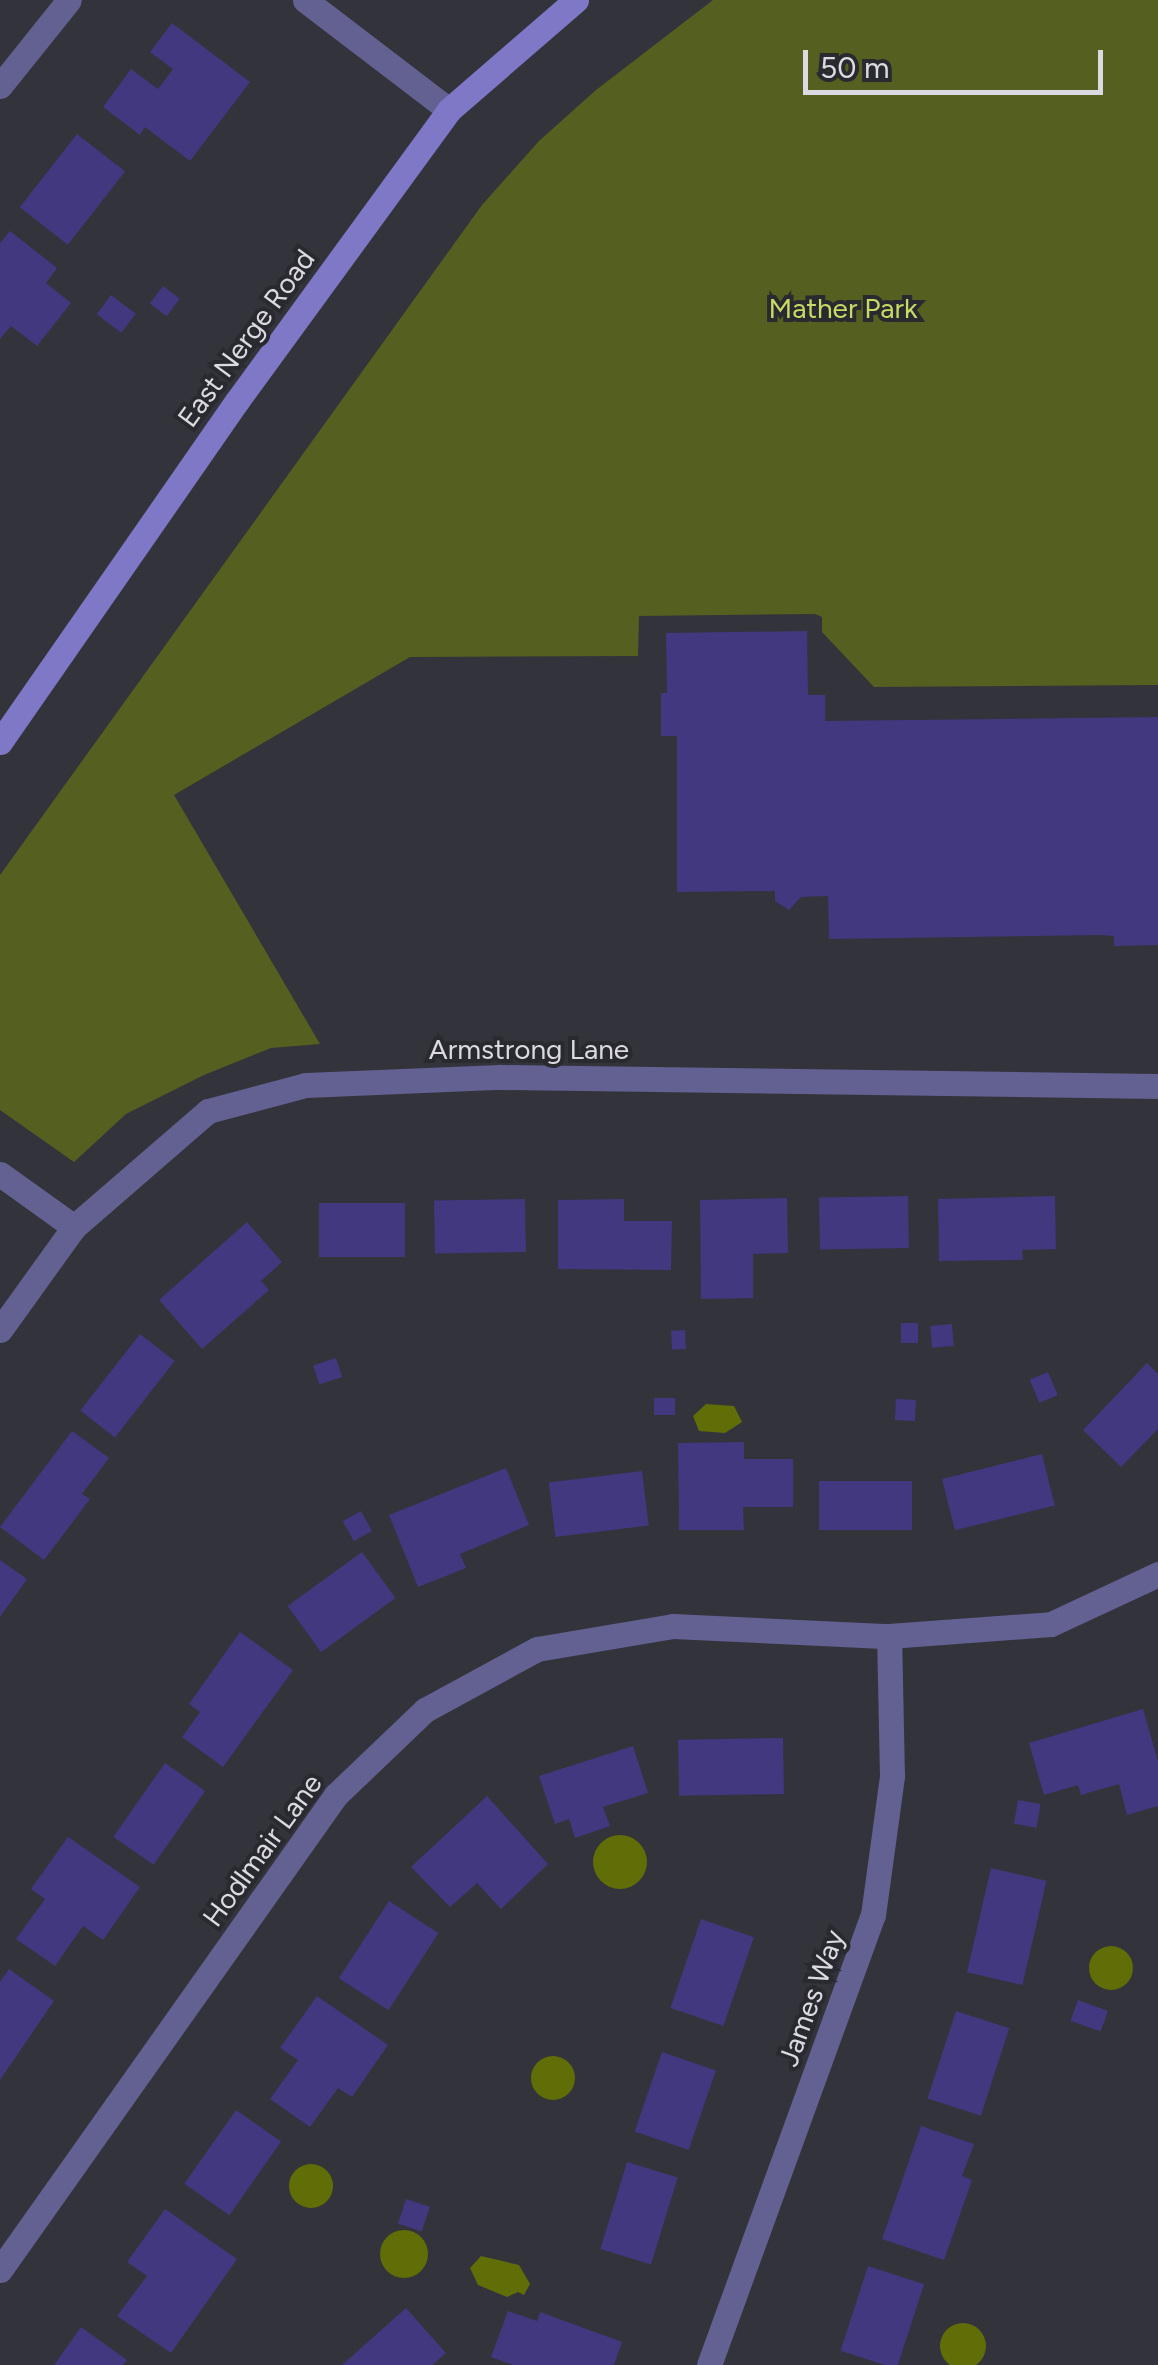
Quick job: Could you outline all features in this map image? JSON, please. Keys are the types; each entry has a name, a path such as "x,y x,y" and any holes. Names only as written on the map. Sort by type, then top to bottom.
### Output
{"main road":[{"name":"East Nerge Road","path":"0,742 237,401 449,110 576,0"}],"street":[{"path":"0,86 69,0"},
{"path":"305,0 449,110"},
{"name":"Armstrong Lane","path":"0,1330 74,1227 208,1112 306,1085 500,1077 1158,1086"},
{"path":"0,1174 74,1227"},
{"name":"Hodlmair Lane","path":"0,2270 336,1795 426,1710 536,1649 672,1626 889,1636 1051,1624 1158,1574"},
{"name":"James Way","path":"710,2365 874,1915 892,1776 889,1636"}],"green space":[{"name":"Mather Park","path":"713,0 1158,0 1158,685 874,687 822,632 822,617 815,614 639,616 638,656 410,657 174,795 320,1044 271,1048 204,1075 126,1114 74,1162 0,1110 0,875 482,205 539,141 596,90"}],"shaded area":[{"path":"706,1404 734,1406 742,1422 725,1433 699,1431 693,1416"},
{"path":"620,1835 639,1843 647,1862 639,1881 620,1889 601,1881 593,1862 601,1843"},
{"path":"1111,1946 1127,1952 1133,1968 1127,1984 1111,1990 1095,1984 1089,1968 1095,1952"},
{"path":"553,2056 568,2063 575,2078 568,2093 553,2100 538,2093 531,2078 538,2063"},
{"path":"311,2164 327,2170 333,2186 327,2202 311,2208 295,2202 289,2186 295,2170"},
{"path":"404,2230 421,2237 428,2254 421,2271 404,2278 387,2271 380,2254 387,2237"},
{"path":"481,2256 519,2265 530,2284 524,2295 518,2292 507,2297 478,2285 470,2268"},
{"path":"963,2323 979,2330 986,2346 979,2362 963,2369 947,2362 940,2346 947,2330"}],"building":[{"path":"172,23 250,82 190,161 145,127 140,135 103,107 131,69 158,89 173,69 150,52"},
{"path":"77,134 125,172 68,245 20,207"},
{"path":"10,231 57,268 46,283 71,303 37,346 11,326 0,339 0,243"},
{"path":"163,286 180,299 167,316 150,304"},
{"path":"111,295 136,314 121,333 97,314"},
{"path":"807,631 808,695 825,695 825,721 1158,717 1158,945 1114,946 1114,936 1098,935 829,939 828,896 801,897 789,910 775,901 775,891 677,892 677,736 661,736 661,693 667,693 666,633"},
{"path":"908,1196 909,1248 820,1250 819,1198"},
{"path":"1055,1196 1056,1249 1022,1250 1023,1260 939,1261 938,1199"},
{"path":"787,1198 788,1253 753,1254 753,1298 701,1299 700,1200"},
{"path":"525,1199 526,1252 435,1254 434,1201"},
{"path":"624,1199 624,1221 672,1221 671,1270 558,1269 558,1200"},
{"path":"319,1203 405,1203 405,1257 319,1257"},
{"path":"247,1222 282,1262 261,1281 269,1290 202,1349 159,1300"},
{"path":"901,1323 918,1323 918,1343 901,1343"},
{"path":"952,1324 954,1346 932,1348 930,1326"},
{"path":"685,1330 686,1349 672,1350 671,1331"},
{"path":"140,1334 175,1361 115,1438 80,1410"},
{"path":"336,1358 342,1377 319,1384 313,1365"},
{"path":"1147,1363 1158,1374 1158,1429 1121,1467 1083,1430"},
{"path":"1048,1372 1058,1395 1039,1403 1030,1380"},
{"path":"654,1398 675,1398 675,1415 654,1415"},
{"path":"896,1399 916,1400 915,1421 895,1420"},
{"path":"72,1431 109,1458 82,1494 90,1499 44,1560 0,1527"},
{"path":"744,1442 744,1459 793,1459 793,1507 743,1507 744,1530 679,1530 678,1443"},
{"path":"1042,1454 1055,1505 955,1530 942,1479"},
{"path":"506,1468 529,1525 460,1554 466,1568 418,1587 389,1515"},
{"path":"642,1471 649,1526 555,1537 549,1482"},
{"path":"819,1481 912,1481 912,1530 819,1530"},
{"path":"361,1511 372,1531 354,1541 343,1521"},
{"path":"362,1552 396,1598 321,1652 288,1606"},
{"path":"0,1560 27,1579 0,1617"},
{"path":"240,1632 293,1670 223,1767 182,1737 200,1712 189,1704"},
{"path":"1143,1709 1158,1761 1158,1806 1127,1815 1119,1784 1081,1795 1078,1785 1044,1795 1029,1743"},
{"path":"783,1738 784,1794 679,1796 678,1740"},
{"path":"633,1746 648,1793 603,1807 610,1826 575,1838 569,1819 555,1824 539,1776"},
{"path":"165,1763 205,1791 154,1865 113,1837"},
{"path":"487,1796 548,1864 501,1909 477,1883 450,1907 411,1867"},
{"path":"1018,1800 1041,1804 1036,1828 1014,1824"},
{"path":"68,1837 140,1887 103,1940 83,1926 55,1966 16,1939 45,1899 31,1889"},
{"path":"991,1868 1047,1881 1022,1985 967,1972"},
{"path":"389,1901 438,1933 388,2010 339,1978"},
{"path":"701,1919 754,1937 723,2026 670,2008"},
{"path":"9,1969 54,2001 0,2080 0,1982"},
{"path":"317,1996 388,2045 352,2097 338,2088 310,2127 270,2099 298,2060 280,2048"},
{"path":"1078,2000 1108,2011 1101,2032 1070,2021"},
{"path":"956,2011 1009,2028 981,2116 928,2098"},
{"path":"662,2052 716,2071 689,2150 635,2131"},
{"path":"236,2110 281,2142 229,2215 184,2184"},
{"path":"921,2126 974,2144 962,2176 972,2180 944,2260 882,2239"},
{"path":"627,2162 678,2177 651,2265 600,2249"},
{"path":"406,2199 430,2207 422,2231 398,2224"},
{"path":"165,2209 237,2259 171,2353 117,2316 147,2276 127,2262"},
{"path":"868,2266 924,2284 898,2365 885,2365 840,2351"},
{"path":"406,2308 446,2353 433,2365 342,2365"},
{"path":"508,2311 537,2321 540,2312 622,2342 614,2365 513,2365 491,2357"},
{"path":"81,2327 127,2360 123,2365 54,2365"}]}
